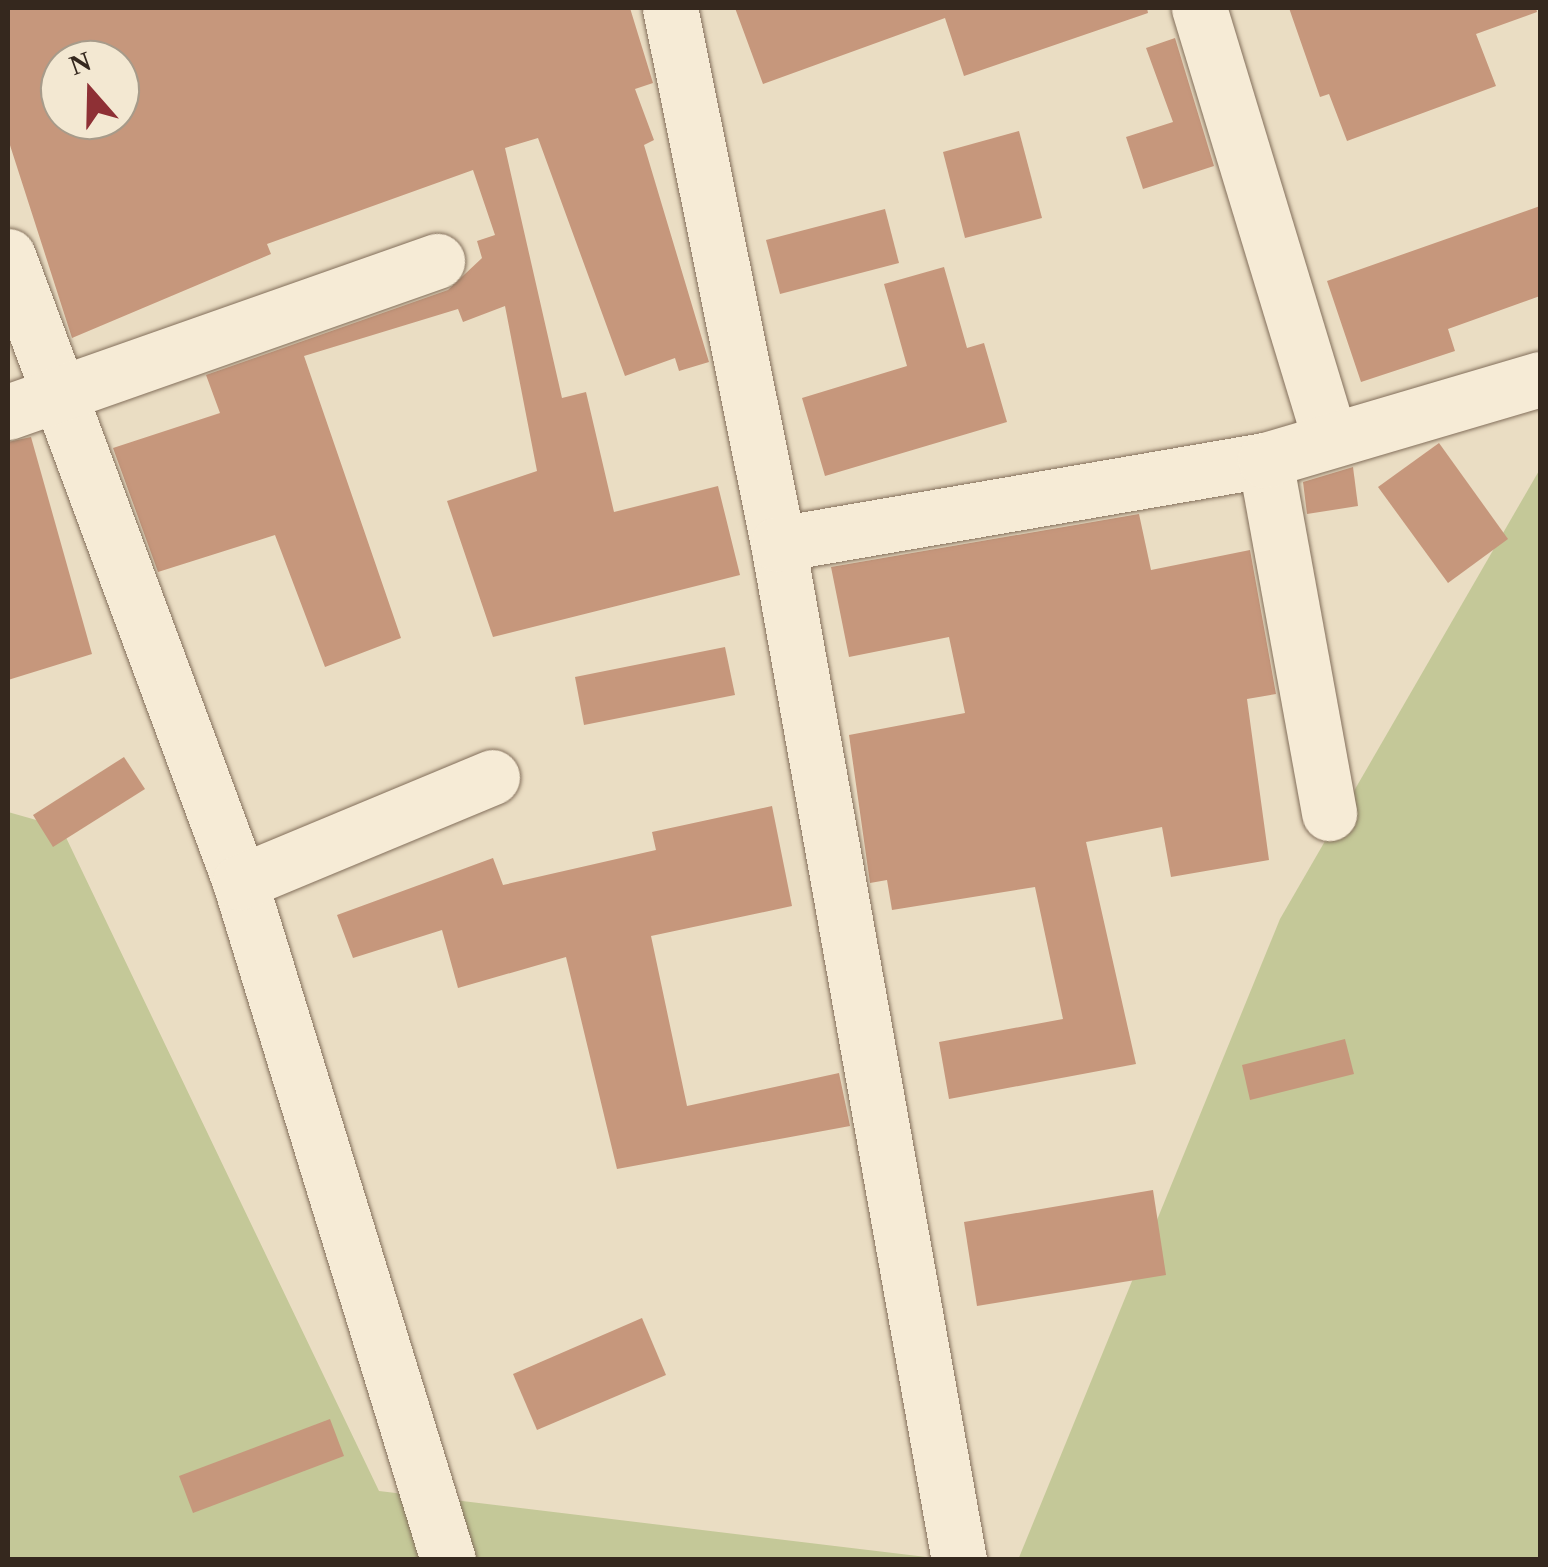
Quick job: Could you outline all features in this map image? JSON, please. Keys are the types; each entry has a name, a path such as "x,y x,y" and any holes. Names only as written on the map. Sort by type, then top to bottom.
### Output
{"street":[{"path":"670,8 778,544 959,1560"},
{"path":"1200,8 1330,440"},
{"path":"8,256 31,404 240,882 448,1560"},
{"path":"31,404 437,261"},
{"path":"778,544 1264,460 1540,379"},
{"path":"1264,460 1329,813"},
{"path":"240,882 492,777"}],"green space":[{"path":"1540,469 1540,1559 1018,1560 1280,919"},
{"path":"8,812 61,827 379,1491 943,1559 8,1559"}],"building":[{"path":"8,8 630,8 653,83 635,89 654,140 644,145 709,362 679,371 675,358 625,376 538,138 505,148 562,398 586,392 614,512 718,486 740,575 493,637 447,501 537,471 505,306 463,322 458,309 304,356 401,638 325,667 275,535 158,572 113,448 220,413 206,375 448,290 482,258 477,241 495,235 473,170 267,244 271,254 72,338 8,139"},
{"path":"735,8 1147,8 1148,13 964,76 945,18 763,84"},
{"path":"1289,8 1536,8 1537,12 1476,34 1496,86 1347,141 1329,94 1320,97"},
{"path":"1175,38 1214,166 1143,189 1126,137 1173,122 1146,48"},
{"path":"1019,131 1042,218 965,238 943,152"},
{"path":"1540,206 1540,296 1448,329 1455,351 1361,382 1327,281"},
{"path":"885,209 899,263 780,294 766,240"},
{"path":"944,267 967,348 984,343 1007,422 825,476 802,398 907,366 884,284"},
{"path":"31,437 92,654 8,680 8,442"},
{"path":"1439,443 1508,539 1448,583 1378,487"},
{"path":"1353,467 1358,506 1307,514 1303,482"},
{"path":"1139,514 1151,570 1250,550 1276,694 1247,699 1269,860 1171,877 1162,827 1086,842 1136,1064 949,1099 939,1042 1063,1019 1035,887 892,910 887,880 870,883 849,735 965,713 949,637 849,657 831,567"},
{"path":"725,647 735,695 584,725 575,677"},
{"path":"124,757 145,789 53,847 33,815"},
{"path":"772,806 792,906 651,936 687,1106 839,1073 850,1126 617,1169 566,957 458,988 442,930 353,958 337,915 493,858 503,885 656,850 652,832"},
{"path":"1345,1039 1354,1074 1250,1100 1242,1065"},
{"path":"1153,1190 1166,1275 977,1306 964,1222"},
{"path":"642,1318 666,1375 537,1430 513,1374"},
{"path":"330,1419 344,1456 193,1513 179,1476"}]}
